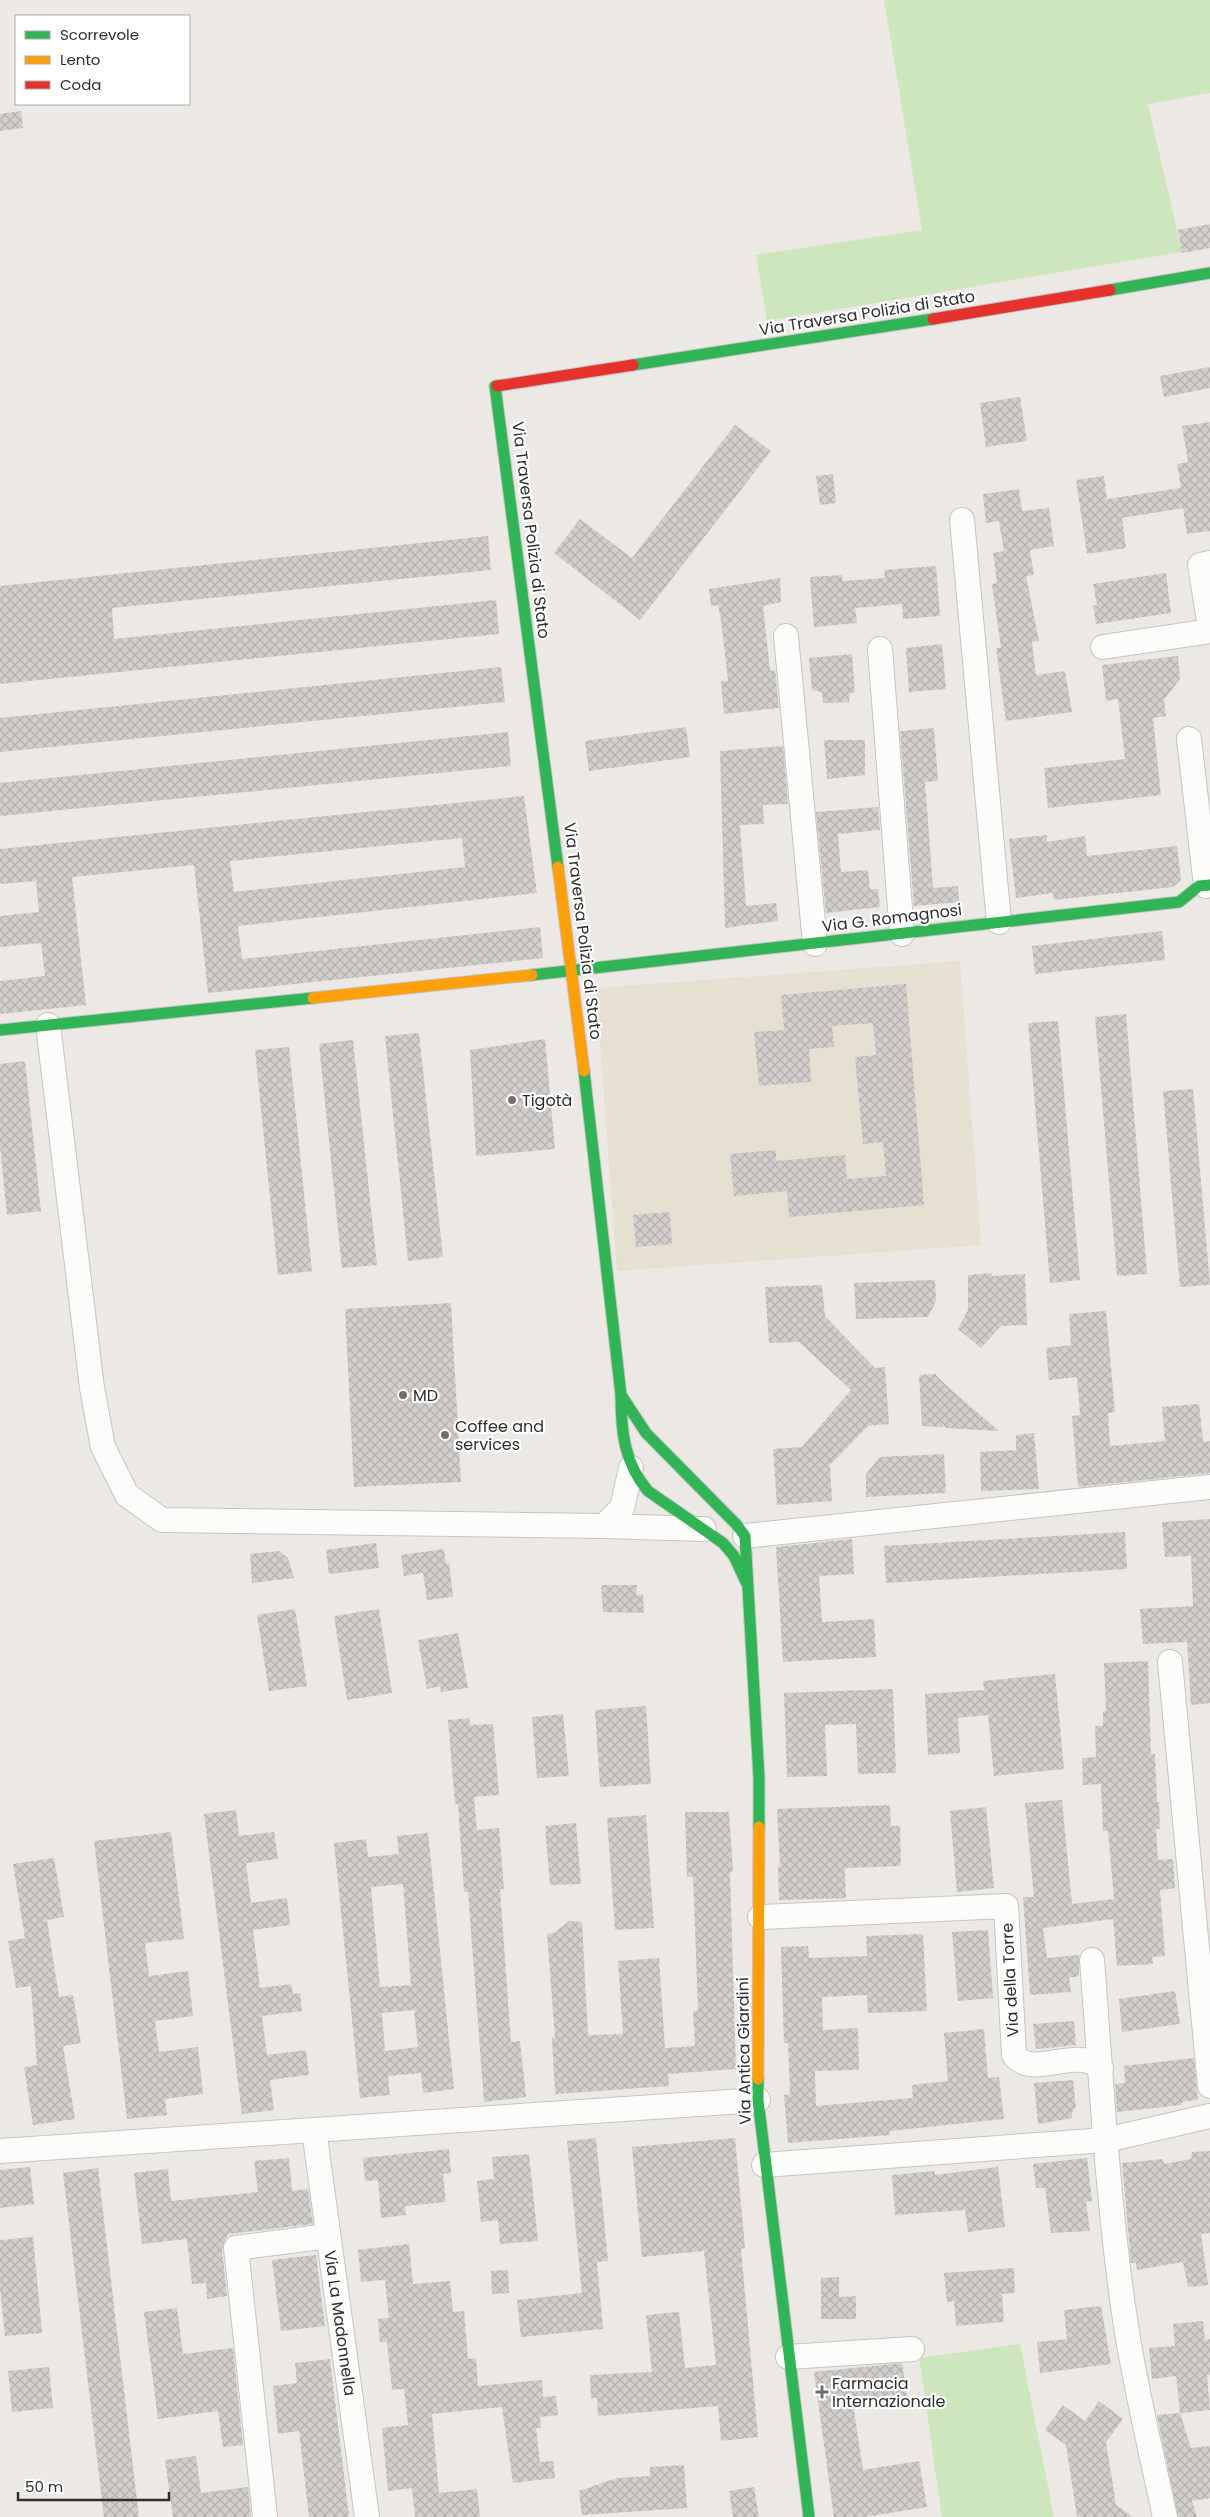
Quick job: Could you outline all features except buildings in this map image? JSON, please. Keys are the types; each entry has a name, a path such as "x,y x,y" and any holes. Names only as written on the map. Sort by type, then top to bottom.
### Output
{"street":[{"name":"Via Traversa Polizia di Stato","path":"621,1395 572,971 496,386 869,330 1210,273"},
{"path":"962,520 999,922"},
{"path":"1210,563 1200,564 1210,627"},
{"path":"1103,647 1210,631"},
{"path":"786,636 815,944"},
{"path":"880,649 902,934"},
{"path":"1189,739 1208,886"},
{"name":"Via G. Romagnosi","path":"0,1030 572,971 1179,902 1199,886 1208,886"},
{"path":"48,1026 92,1388 103,1446 127,1495 162,1520 604,1526 740,1530 1210,1487"},
{"path":"621,1395 646,1433 704,1490 740,1530"},
{"name":"Via Antica Giardini","path":"621,1395 621,1427 639,1462 639,1481 660,1502 704,1529 724,1544 737,1562 746,1582"},
{"path":"604,1526 622,1508 639,1462 663,1450"},
{"path":"681,1516 696,1506 704,1490"},
{"name":"Via Antica Giardini","path":"740,1530 746,1582 759,1778 758,2100 764,2165 809,2517"},
{"path":"1170,1662 1210,2086"},
{"name":"Via della Torre","path":"760,1917 1006,1906 1014,2055 1020,2062 1030,2064 1086,2059 1101,2068"},
{"path":"1092,1960 1106,2140 1123,2306 1142,2413 1166,2517"},
{"path":"0,2151 758,2100"},
{"path":"764,2165 1106,2140 1210,2116"},
{"name":"Via La Madonnella","path":"314,2130 367,2517"},
{"path":"265,2517 236,2248 328,2236"},
{"path":"788,2357 912,2349"}],"shaded area":[{"path":"960,961 981,1245 617,1271 596,988"}],"green space":[{"path":"884,0 1210,0 1210,93 1148,104 1182,252 767,321 756,255 922,230"},
{"path":"1020,2344 1054,2517 942,2517 919,2358"}],"traffic: fast":[{"path":"1110,290 1210,273"},
{"path":"633,365 933,319"},
{"path":"497,386 495,386 558,867"},
{"path":"532,975 1179,902 1199,886 1210,885"},
{"path":"0,1030 313,998"},
{"path":"584,1071 621,1395 623,1434 629,1458 648,1491 723,1543 734,1556 746,1582"},
{"path":"621,1395 646,1433 736,1524 745,1536 759,1778 759,1827"},
{"path":"758,2079 758,2100 809,2517"}],"traffic: slow":[{"path":"558,867 584,1071"},
{"path":"313,998 532,975"},
{"path":"758,2079 759,1827"}],"traffic: jam":[{"path":"933,319 1110,290"},
{"path":"497,386 633,365"}],"place":[{"name":"Tigotà","path":"512,1100"},
{"name":"MD","path":"403,1395"},
{"name":"Coffee and services","path":"445,1435"},
{"name":"Farmacia Internazionale","path":"822,2392"}]}
